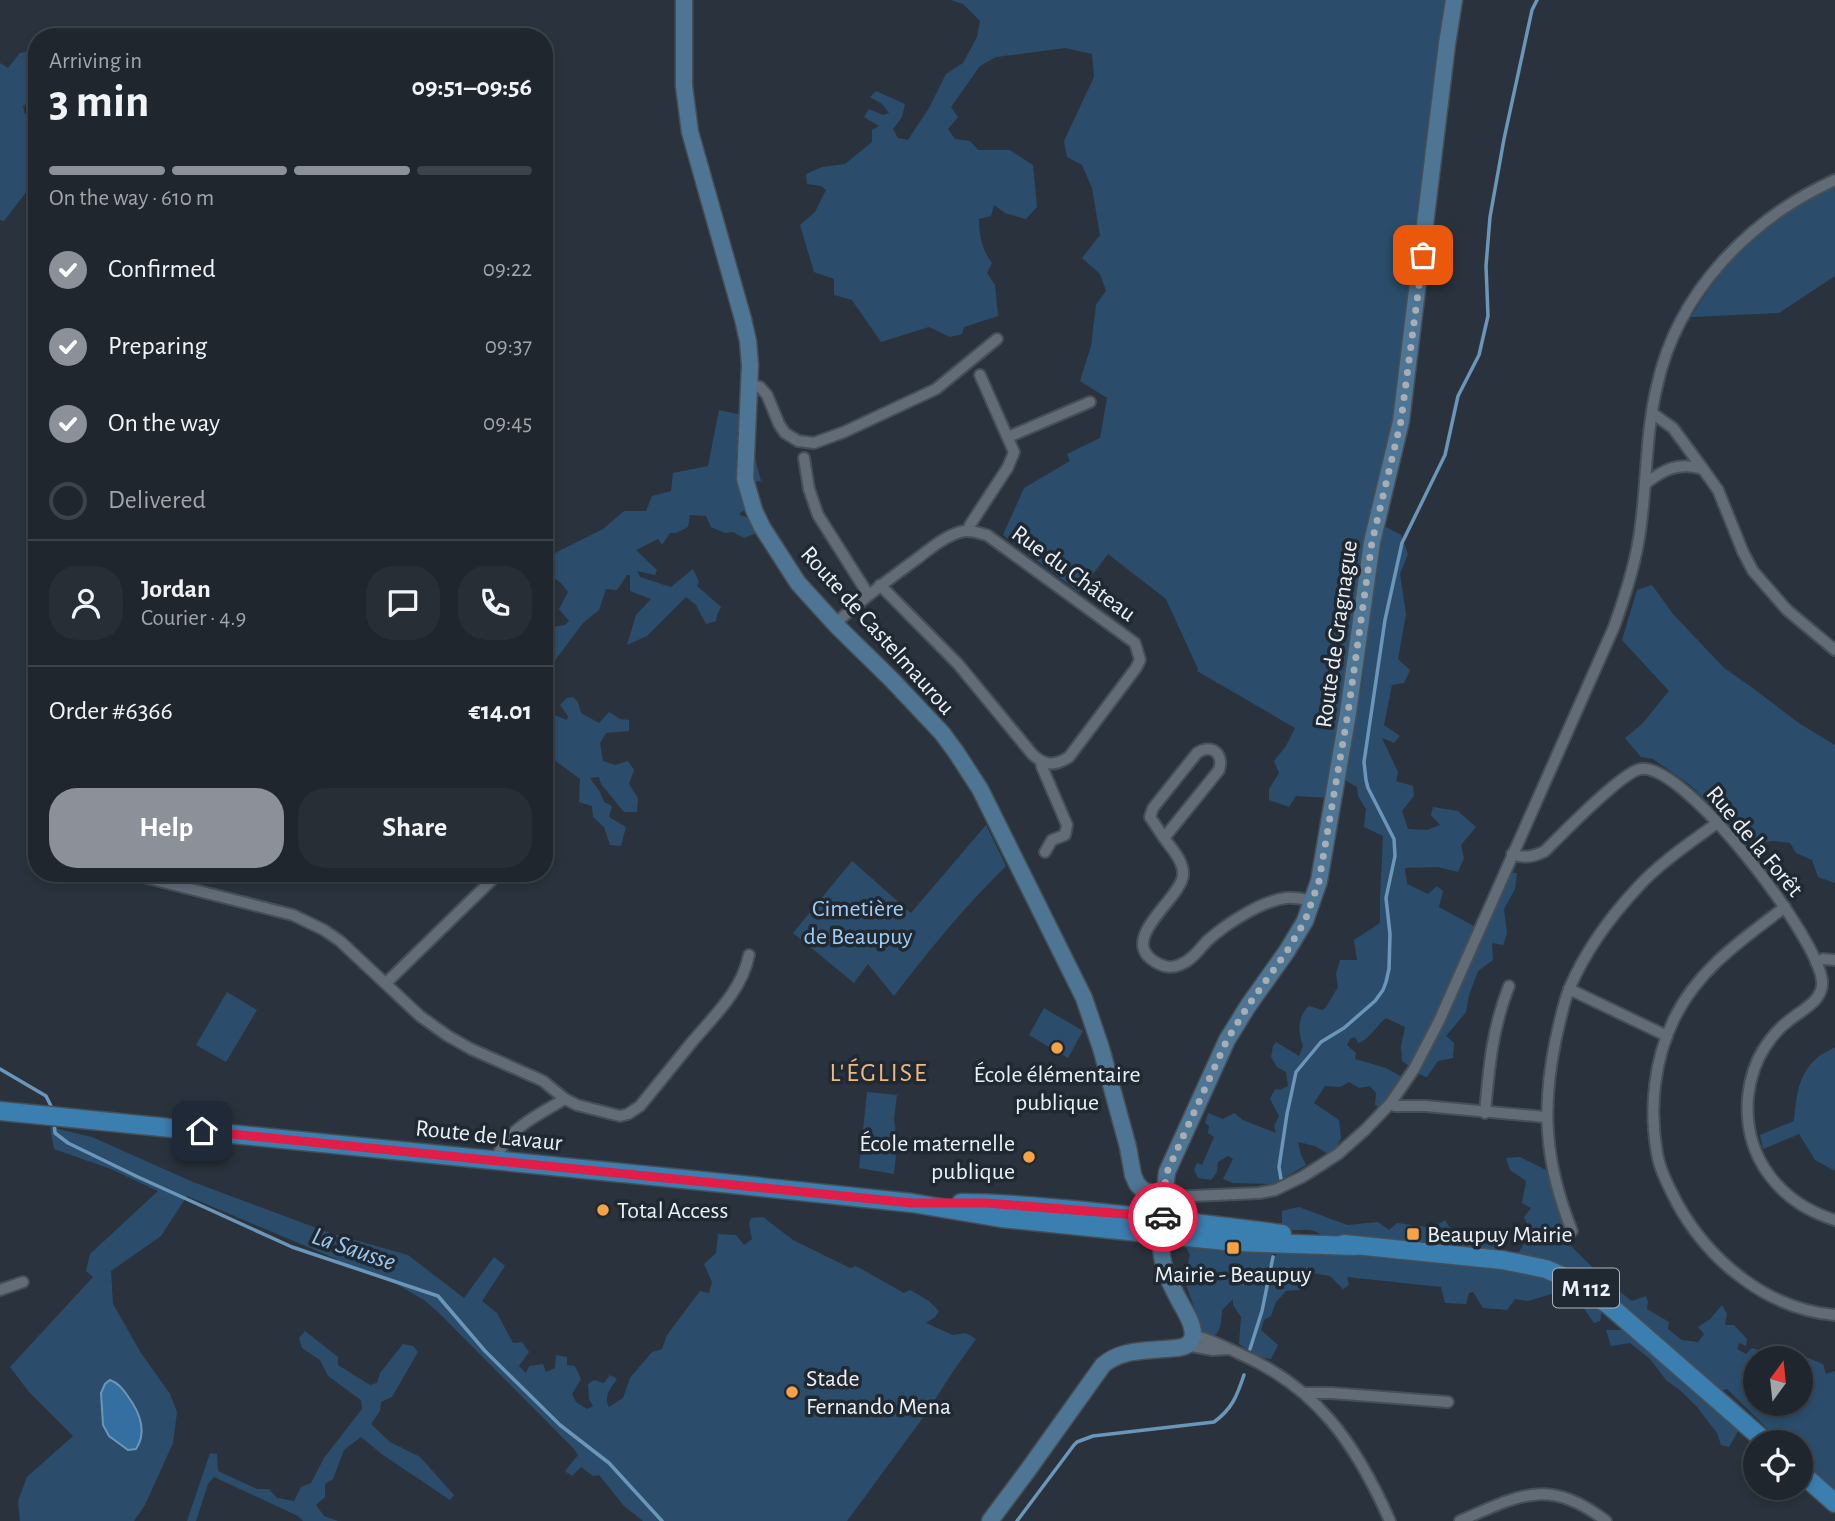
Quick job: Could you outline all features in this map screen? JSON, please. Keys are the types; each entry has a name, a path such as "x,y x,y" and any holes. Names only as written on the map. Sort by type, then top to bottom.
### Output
{"main road":[{"name":"Route de Lavaur","path":"0,1111 912,1203 1001,1218 1288,1235 1355,1246 1502,1260 1546,1269 1583,1286 1617,1312 1752,1430"},
{"path":"1813,1483 1835,1503"}],"street":[{"name":"Route de Castelmaurou","path":"684,0 684,86 690,132 748,341 745,471 748,496 762,527 798,583 942,733 979,789 1084,998 1101,1048 1137,1184 1143,1190 1171,1197"},
{"name":"Route de Gragnague","path":"1189,1340 1193,1328 1166,1272 1169,1227 1164,1209 1171,1197 1165,1184 1167,1172 1227,1040 1305,921 1324,858 1372,542 1403,409 1454,0"},
{"path":"1171,1197 1259,1193 1282,1187 1303,1177 1338,1154 1365,1130 1390,1104 1414,1069 1439,1021 1622,606 1638,544 1657,385 1671,342 1689,307 1734,249 1773,215 1835,180"},
{"path":"749,384 760,387 767,395 785,433 798,442 814,443 936,389 998,340"},
{"path":"836,623 868,594 944,539 969,530 1008,467 1014,452 980,375"},
{"path":"1008,438 1090,402"},
{"path":"1652,413 1673,428 1718,490 1753,571 1787,610 1835,650"},
{"path":"804,458 809,489 818,515 868,594"},
{"path":"1645,484 1657,475 1679,466 1703,469"},
{"name":"Rue du Château","path":"969,530 987,536 1135,643 1139,652 1140,660 1136,668 1069,757 1052,764 1041,762"},
{"path":"880,585 958,664 1041,762 1067,825 1065,835 1052,840 1045,852"},
{"path":"1164,838 1219,770 1220,758 1216,752 1209,749 1197,753 1153,808 1150,817 1164,838 1182,865 1183,873 1178,887 1150,923 1144,940 1144,948 1149,956 1164,966 1172,967 1189,960 1226,926 1275,900 1299,898 1312,901"},
{"name":"Rue de la Forêt","path":"1512,855 1527,858 1545,851 1620,781 1645,768 1669,779 1717,823 1786,907 1826,977 1818,998 1784,1024 1765,1048 1752,1075 1747,1112 1752,1143 1771,1178 1800,1205 1835,1220"},
{"path":"1572,1231 1557,1189 1546,1117 1552,1059 1569,989 1599,934 1632,893 1652,873 1717,823"},
{"path":"163,882 293,915 311,923 340,941 420,1016 448,1036 543,1081 565,1099 590,1109 620,1115 635,1111 738,986 749,955"},
{"path":"386,983 490,882"},
{"path":"1786,907 1729,950 1704,973 1682,1005 1667,1036 1655,1086 1653,1104 1657,1156 1682,1211 1696,1234 1720,1260 1757,1289 1787,1304 1806,1311 1835,1315"},
{"path":"1816,962 1823,959 1835,960"},
{"path":"1485,1112 1491,1046 1509,986"},
{"path":"1569,989 1667,1036"},
{"path":"496,1160 502,1146 526,1123 565,1099"},
{"path":"1390,1104 1546,1117"},
{"path":"0,1290 23,1282"},
{"path":"990,1521 1102,1365 1109,1359 1131,1352 1178,1348 1189,1340 1215,1342 1256,1360 1305,1393 1333,1423 1352,1451 1390,1521"},
{"path":"1305,1393 1448,1402"},
{"path":"1460,1521 1508,1500 1535,1494 1572,1500 1594,1511 1606,1521"}],"green space":[{"path":"951,0 1448,0 1396,413 1362,550 1361,581 1330,798 1296,796 1289,807 1269,800 1269,789 1279,773 1274,761 1295,728 1197,671 1166,599 1108,554 1079,592 1003,535 1024,488 1070,461 1067,454 1100,438 1107,398 1080,381 1091,346 1096,305 1106,291 1100,274 1082,258 1100,235 1092,188 1082,165 1067,157 1064,141 1094,77 1092,54 1065,48 996,57 980,66 951,107 958,117 948,129 955,139 970,141 978,150 1010,150 1033,165 1037,207 1026,219 1005,213 994,205 991,216 979,219 982,242 992,263 987,273 995,285 998,316 964,327 962,334 950,337 929,327 881,342 852,300 834,295 834,279 814,272 800,225 815,212 826,190 821,186 807,184 806,174 822,167 845,164 872,142 872,130 879,126 864,117 869,109 883,115 889,113 882,104 870,97 876,91 905,104 902,117 893,129 898,138 908,140 929,108 946,74 963,63 977,37 980,21 963,4"},
{"path":"28,51 28,76 25,80 28,83 28,103 23,106 25,114 28,114 28,190 4,221 0,220 0,63 8,68 20,53"},
{"path":"1835,186 1835,276 1779,313 1691,317 1721,274 1752,240 1770,225"},
{"path":"719,410 742,415 736,459 755,458 761,481 743,484 748,508 740,515 749,518 759,532 744,538 733,532 725,533 711,527 706,516 690,515 688,527 670,533 662,545 658,539 636,550 657,570 655,575 637,571 640,577 671,587 693,569 699,582 697,586 721,607 716,621 706,624 696,605 686,597 647,636 627,645 636,615 651,599 630,591 630,575 627,575 617,590 606,589 599,610 583,623 553,663 553,627 565,625 569,621 559,609 568,592 553,577 553,554 603,529 624,511 646,511 652,496 671,491 673,473 708,466"},
{"path":"1386,527 1401,535 1408,554 1400,574 1406,614 1398,659 1410,670 1404,683 1392,685 1384,725 1400,736 1394,743 1382,738 1398,772 1396,781 1413,786 1414,796 1402,811 1408,829 1427,830 1440,825 1431,815 1433,807 1458,811 1476,827 1461,845 1464,858 1458,872 1438,867 1405,868 1407,884 1428,894 1437,886 1443,891 1439,907 1481,930 1508,872 1517,873 1515,889 1504,909 1507,934 1503,945 1492,943 1493,960 1478,971 1466,1012 1446,1036 1454,1043 1453,1058 1438,1061 1427,1077 1402,1061 1401,1046 1405,1027 1386,1018 1362,1042 1358,1043 1355,1037 1350,1039 1347,1045 1356,1053 1355,1059 1386,1068 1402,1077 1383,1109 1375,1105 1376,1093 1370,1086 1359,1088 1349,1082 1340,1087 1325,1086 1314,1103 1339,1120 1341,1138 1332,1156 1315,1146 1298,1142 1306,1165 1274,1184 1233,1183 1223,1179 1233,1159 1228,1156 1218,1162 1217,1172 1211,1180 1198,1178 1194,1170 1197,1163 1202,1165 1214,1137 1208,1133 1209,1126 1205,1123 1208,1113 1223,1119 1234,1113 1243,1120 1276,1133 1274,1126 1279,1116 1270,1099 1275,1089 1288,1086 1286,1072 1277,1067 1271,1057 1273,1046 1276,1042 1299,1056 1303,1046 1300,1030 1302,1015 1309,1006 1322,1010 1326,1007 1338,987 1336,974 1340,960 1357,960 1354,940 1380,923 1383,836 1364,827 1366,809 1358,796 1357,787 1345,780 1363,677 1377,532"},
{"path":"1652,585 1673,614 1724,668 1800,724 1835,745 1835,883 1818,877 1812,860 1796,853 1790,843 1753,843 1743,839 1690,785 1653,759 1641,757 1625,738 1642,724 1669,691 1622,640 1637,590"},
{"path":"573,697 578,702 581,713 599,723 609,712 620,719 629,720 629,731 606,733 600,743 603,761 615,765 628,761 634,770 629,784 638,798 637,812 624,812 601,784 599,777 590,778 604,802 612,806 609,817 626,827 621,846 610,845 604,827 593,817 592,806 579,802 580,779 553,759 553,715 567,720 568,716 560,705 567,698"},
{"name":"Cimetière de Beaupuy","path":"986,825 1006,866 948,929 894,996 868,964 854,983 793,933 852,861 911,913"},
{"path":"227,992 257,1010 226,1062 196,1045"},
{"path":"1044,1008 1083,1031 1068,1058 1029,1035"},
{"path":"1835,1047 1835,1171 1815,1160 1799,1134 1763,1149 1760,1135 1794,1121 1797,1095 1805,1072 1818,1057"},
{"path":"867,1092 897,1095 894,1174 859,1168"},
{"path":"50,1127 92,1137 193,1182 330,1233 408,1255 464,1298 494,1257 505,1266 482,1301 497,1313 513,1343 522,1342 529,1352 519,1366 526,1373 529,1366 543,1364 546,1372 555,1368 556,1355 567,1357 567,1365 575,1366 581,1379 572,1394 576,1402 587,1409 593,1406 589,1399 588,1384 594,1380 604,1383 610,1375 617,1379 607,1396 609,1407 623,1398 630,1378 652,1352 662,1349 667,1335 700,1291 709,1293 712,1282 704,1264 716,1253 718,1234 736,1235 744,1245 752,1239 749,1224 751,1218 763,1217 793,1240 850,1268 856,1266 904,1293 910,1290 929,1301 939,1311 926,1323 953,1335 966,1333 976,1339 925,1415 847,1521 643,1521 624,1506 599,1475 593,1476 581,1467 572,1476 565,1471 578,1455 574,1449 424,1300 393,1282 340,1263 187,1196 161,1236 111,1271 113,1304 141,1353 170,1394 177,1412 173,1443 145,1505 134,1521 20,1521 18,1501 27,1477 73,1436 29,1392 10,1367 93,1277 86,1271 90,1254 158,1191 111,1169 54,1149"},
{"path":"1520,1157 1546,1170 1564,1214 1563,1238 1608,1283 1632,1301 1646,1296 1647,1309 1669,1322 1668,1329 1682,1340 1698,1342 1704,1334 1698,1327 1710,1319 1722,1305 1727,1314 1725,1325 1734,1325 1747,1339 1746,1346 1739,1343 1737,1349 1743,1352 1743,1405 1727,1389 1721,1391 1742,1424 1729,1447 1721,1445 1717,1433 1697,1407 1666,1380 1650,1359 1630,1343 1611,1346 1606,1330 1633,1330 1602,1310 1600,1321 1594,1323 1583,1307 1558,1292 1528,1301 1515,1299 1507,1310 1483,1308 1473,1292 1469,1293 1466,1304 1445,1303 1441,1287 1347,1277 1349,1285 1343,1289 1330,1276 1312,1273 1308,1285 1299,1290 1286,1291 1276,1302 1271,1316 1264,1320 1261,1330 1278,1345 1271,1359 1259,1357 1239,1344 1241,1317 1233,1305 1233,1299 1222,1310 1216,1334 1208,1335 1202,1330 1184,1279 1190,1255 1185,1245 1262,1248 1275,1256 1283,1248 1304,1250 1318,1255 1336,1251 1318,1233 1282,1226 1282,1211 1299,1207 1347,1225 1378,1222 1389,1230 1397,1223 1433,1228 1445,1220 1454,1235 1471,1236 1477,1231 1481,1237 1489,1231 1496,1251 1517,1255 1531,1233 1524,1217 1531,1208 1522,1203 1526,1181 1510,1170 1506,1158"},
{"path":"305,1331 338,1357 338,1365 370,1385 377,1383 380,1373 403,1344 413,1346 418,1352 392,1397 381,1402 380,1411 371,1424 390,1442 420,1457 454,1495 450,1500 361,1437 344,1450 333,1479 325,1484 325,1497 316,1505 324,1516 338,1521 303,1521 298,1516 214,1477 208,1484 196,1521 187,1521 210,1453 217,1454 218,1471 257,1489 269,1489 277,1498 294,1501 301,1487 311,1483 324,1458 362,1409 361,1400 328,1376 320,1360 302,1348 299,1338"},
{"path":"1813,1360 1823,1364 1826,1374 1835,1371 1835,1514 1813,1494 1813,1430 1769,1430 1755,1416 1813,1416"}],"shaded area":[{"path":"110,1380 123,1390 138,1414 142,1428 136,1449 128,1450 109,1436 103,1425 101,1393"}],"waterway":[{"path":"1281,1179 1279,1167 1296,1072 1321,1042 1344,1028 1375,1001 1383,990 1389,969 1390,934 1386,898 1395,856 1394,839 1368,788 1364,762 1385,620 1402,543 1445,455 1458,396 1479,355 1488,316 1486,266 1490,217 1504,139 1532,10 1537,0"},
{"name":"La Sausse","path":"0,1069 46,1096 53,1110"},
{"name":"La Sausse","path":"54,1121 55,1133 68,1143 138,1177 292,1247 438,1296 485,1351 560,1425 609,1463 662,1521"},
{"path":"1250,1349 1262,1311 1273,1257"},
{"path":"1017,1521 1077,1442 1093,1436 1214,1422 1233,1401 1244,1375"}],"way so far":[{"path":"1163,1217 1171,1197 1165,1184 1167,1172 1227,1040 1305,921 1319,881 1348,713 1372,542 1401,421 1423,255"}],"place":[{"name":"École élémentaire publique","path":"1057,1048"},
{"name":"École maternelle publique","path":"1029,1157"},
{"name":"Total Access","path":"603,1210"},
{"name":"Beaupuy Mairie","path":"1413,1234"},
{"name":"Mairie - Beaupuy","path":"1233,1248"},
{"name":"Stade Fernando Mena","path":"792,1392"}],"district":[{"name":"L'ÉGLISE","path":"879,1072"}],"route":[{"path":"202,1131 912,1203 986,1203 1163,1217"}]}
